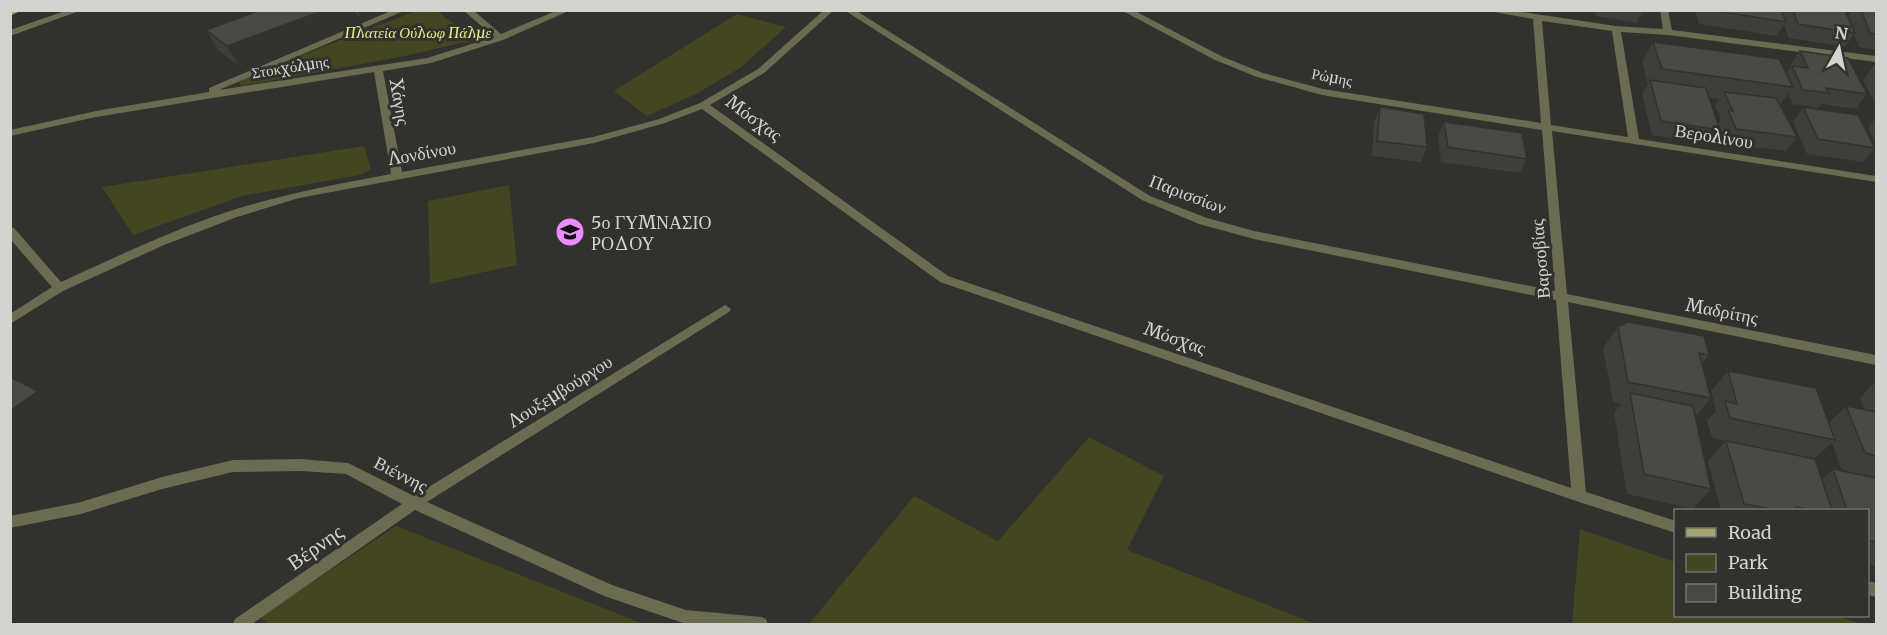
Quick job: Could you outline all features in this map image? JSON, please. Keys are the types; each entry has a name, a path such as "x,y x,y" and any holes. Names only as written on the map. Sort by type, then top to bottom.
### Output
{"main road":[{"path":"10,13 17,10"}],"street":[{"path":"10,33 78,10"},
{"path":"195,97 402,10"},
{"path":"467,10 500,38"},
{"name":"Στοκχόλμης","path":"10,133 96,114 428,61 500,38 567,10"},
{"name":"Λονδίνου","path":"10,320 59,288 160,242 232,214 298,195 594,140 651,124 703,105 761,71 830,10"},
{"name":"Παρισσίων","path":"848,10 1155,202 1203,220 1254,235 1561,298"},
{"name":"Ρώμης","path":"1125,10 1218,58 1260,75 1322,92 1546,126"},
{"path":"1487,10 1616,29 1668,32 1876,59"},
{"path":"1664,10 1668,32"},
{"name":"Βαρσοβίας","path":"1537,19 1579,496"},
{"path":"1616,29 1634,140"},
{"name":"Χάγης","path":"378,69 397,176"},
{"name":"Μόσχας","path":"703,105 944,279 1674,526"},
{"name":"Βερολίνου","path":"1546,126 1876,179"},
{"path":"10,231 59,288"},
{"name":"Μαδρίτης","path":"1561,298 1876,360"},
{"name":"Λουξεμβούργου","path":"414,503 725,309"},
{"name":"Βιέννης","path":"10,522 81,508 162,483 233,466 301,465 348,469 414,503 609,591 683,621 761,624"},
{"name":"Βέρνης","path":"240,624 414,503"}],"green space":[{"name":"Πλατεία Ούλωφ Πάλμε","path":"416,11 437,11 475,40 400,57 241,86 238,80"},
{"path":"737,14 786,27 740,68 698,93 647,116 614,91"},
{"path":"364,146 371,169 360,175 242,196 133,235 102,187"},
{"path":"509,185 517,265 430,284 428,201"},
{"path":"1089,437 1164,476 1127,550 1316,624 809,624 914,496 998,541"},
{"path":"396,526 644,624 269,624 260,617"},
{"path":"1580,529 1674,562 1674,617 1839,617 1863,624 1572,624"}],"building":[{"path":"261,10 325,10 227,46 206,30"},
{"path":"1710,10 1781,10 1786,22"},
{"path":"1793,10 1845,10 1855,33 1798,24"},
{"path":"1861,10 1876,10 1876,34 1870,33"},
{"path":"1653,42 1779,59 1793,87 1662,69"},
{"path":"1800,51 1848,58 1867,94 1826,88 1829,93 1803,90 1792,66 1808,68"},
{"path":"1650,80 1706,88 1720,130 1661,121"},
{"path":"1724,92 1776,98 1797,137 1736,129 1728,110 1733,111"},
{"path":"1380,107 1424,114 1427,147 1377,141"},
{"path":"1803,107 1858,115 1875,148 1818,139"},
{"path":"1444,122 1522,133 1527,159 1448,147"},
{"path":"1628,322 1704,336 1709,355 1699,353 1711,398 1628,382 1618,327"},
{"path":"1728,371 1816,388 1835,440 1730,418 1725,401 1737,404"},
{"path":"10,377 38,391 10,411"},
{"path":"1630,393 1693,406 1711,489 1644,474"},
{"path":"1846,406 1876,412 1876,456 1865,453"},
{"path":"1726,441 1815,459 1832,509 1796,507 1797,509 1772,509 1744,504"},
{"path":"1833,469 1876,478 1876,542 1869,540 1869,509 1847,509"}],"place":[{"name":"5ο ΓΥΜΝΑΣΙΟ ΡΟΔΟΥ","path":"570,232"}]}
